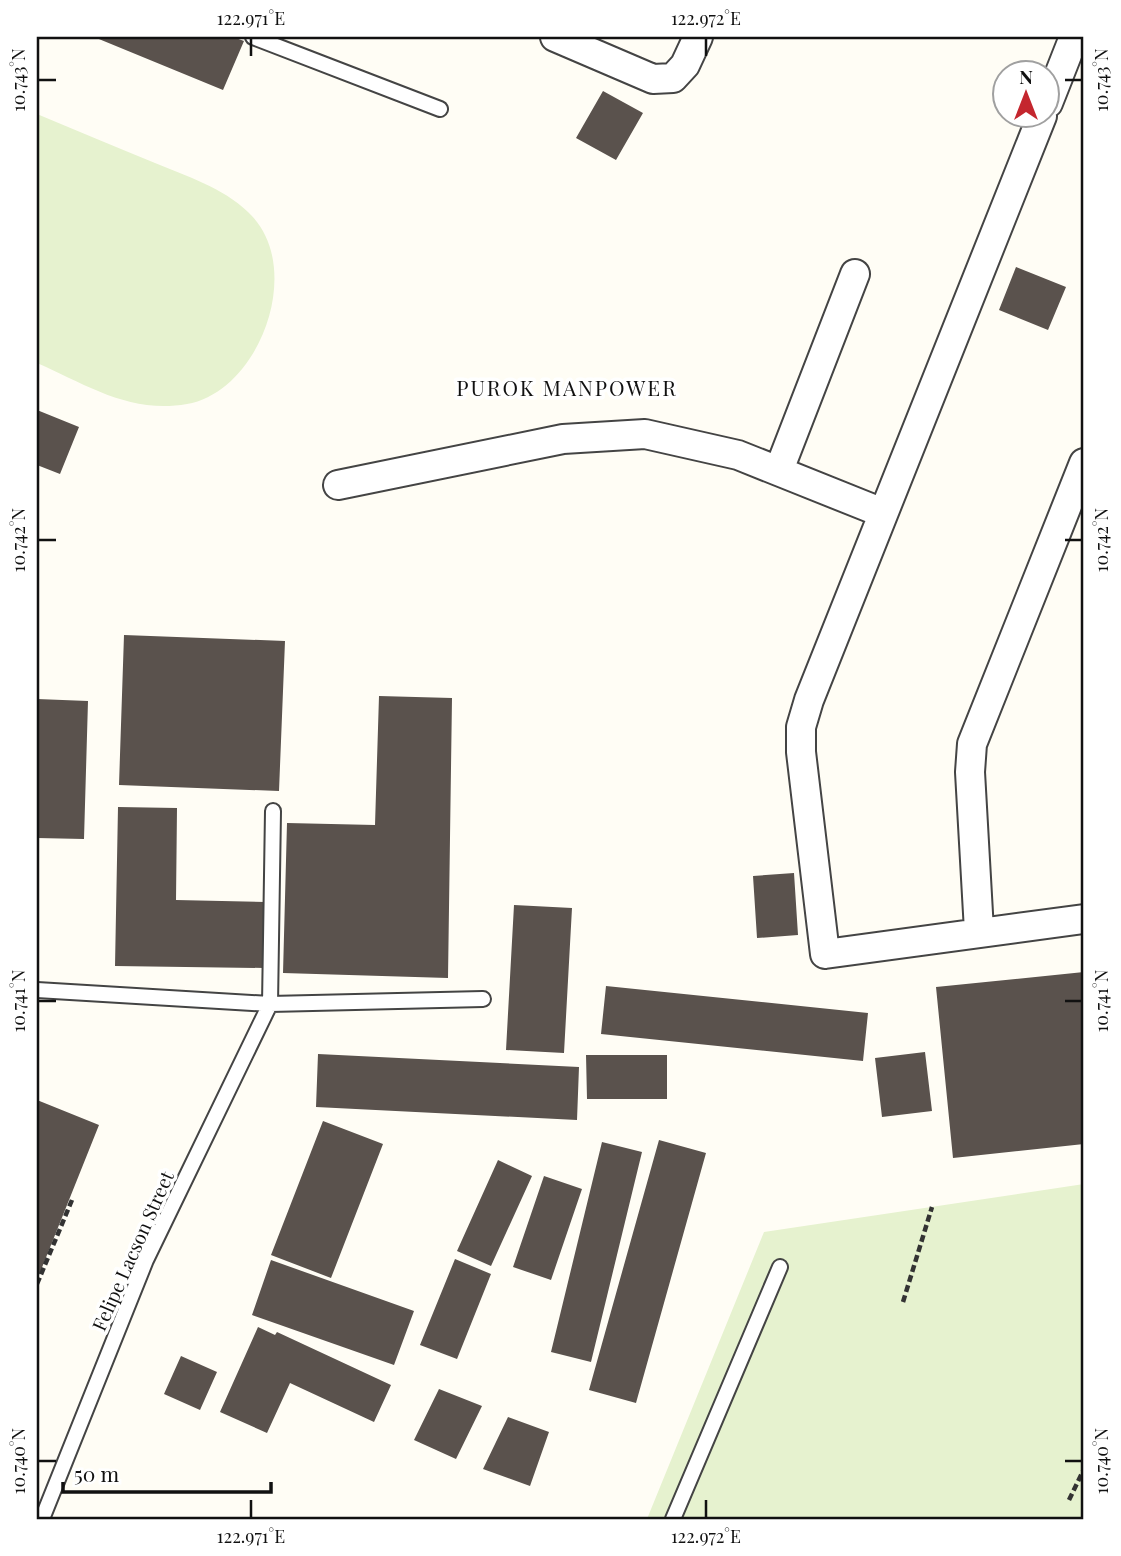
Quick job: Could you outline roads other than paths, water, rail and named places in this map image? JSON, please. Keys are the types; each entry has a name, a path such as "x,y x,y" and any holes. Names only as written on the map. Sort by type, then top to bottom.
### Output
{"street":[{"path":"555,37 653,79 673,78 685,65 698,37"},
{"path":"1062,67 1074,37"},
{"path":"1036,130 809,700 802,727 802,751 825,954 979,931 1084,919"},
{"path":"779,470 855,274"},
{"path":"338,485 603,434 645,434 691,442 779,470 883,513"},
{"path":"979,931 970,772 972,744 1084,463"}],"lane":[{"path":"253,37 440,109"},
{"path":"270,1004 273,811"},
{"path":"37,990 270,1004 483,999"},
{"name":"Felipe Lacson Street","path":"42,1519 146,1260 270,1004"},
{"path":"673,1519 780,1267"}],"district":[{"name":"PUROK MANPOWER","path":"567,389"}]}
